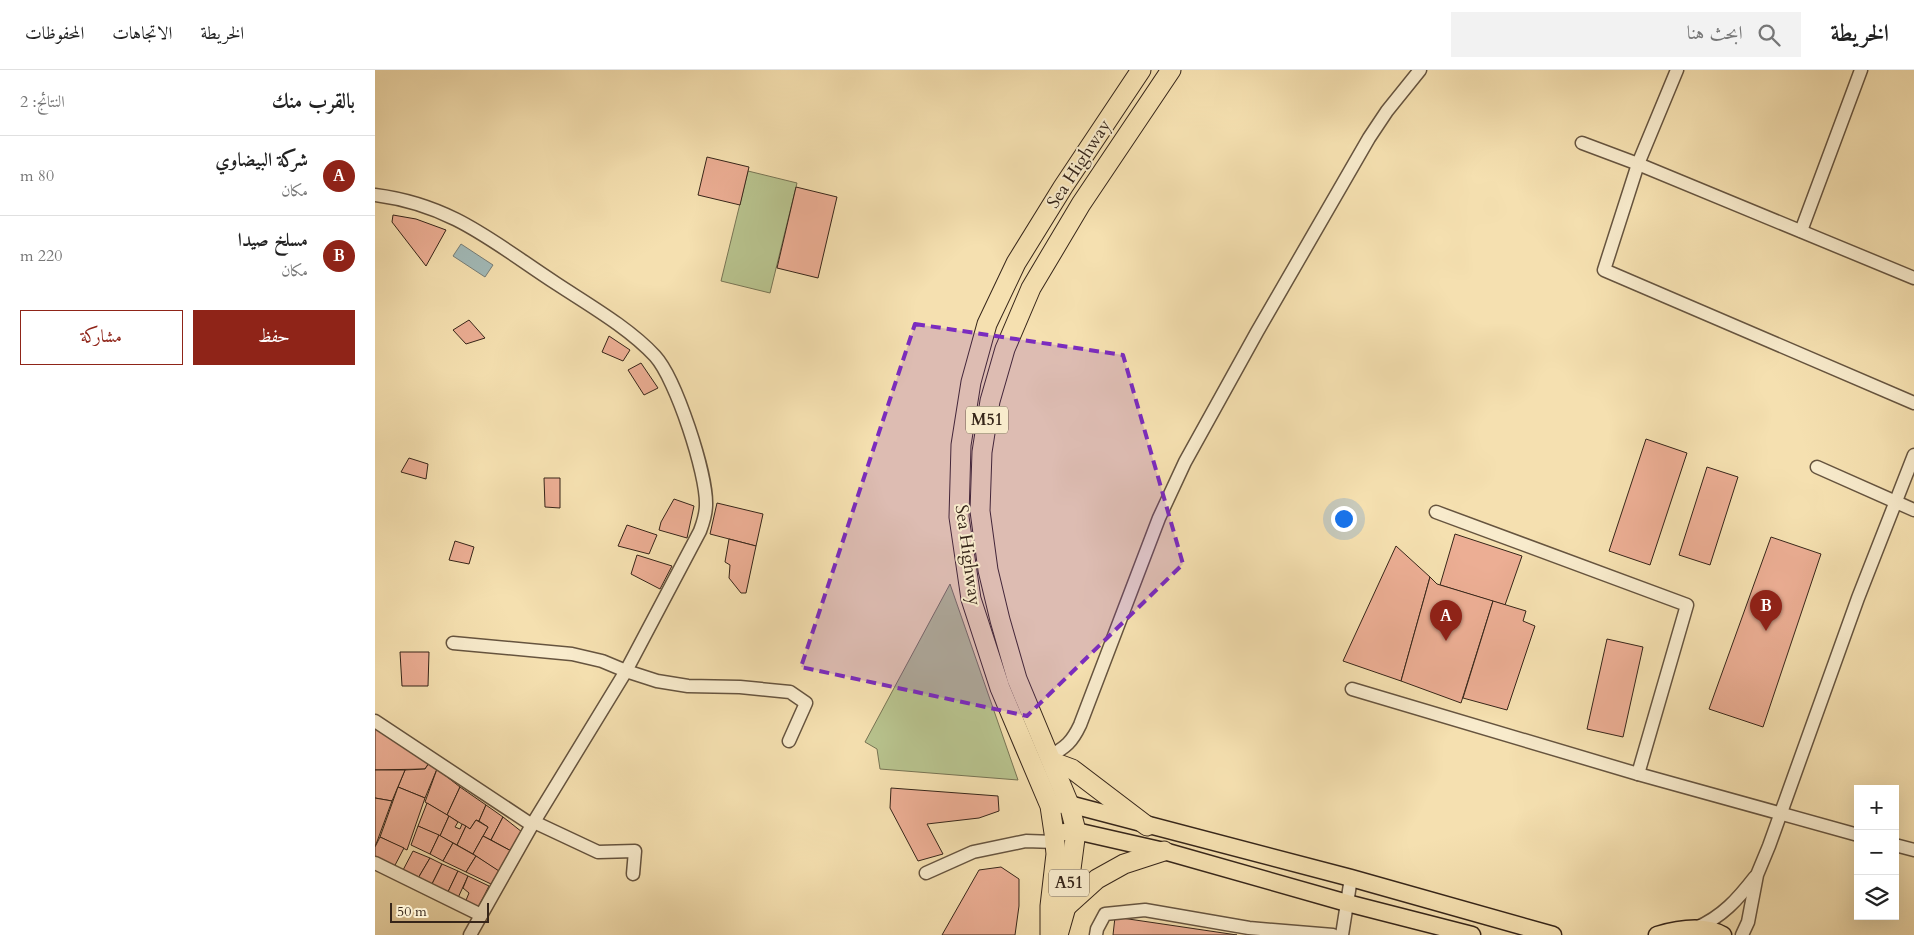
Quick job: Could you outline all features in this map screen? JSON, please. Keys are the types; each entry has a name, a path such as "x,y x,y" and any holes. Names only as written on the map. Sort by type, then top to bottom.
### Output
{"highway":[{"name":"Sea Highway","path":"1055,837 1050,806 1000,688 971,599 959,517 961,446 971,382 987,324 1016,263 1063,187 1141,70"},
{"name":"Sea Highway","path":"1069,804 1017,679 1000,620 988,570 980,510 981,452 990,401 1005,349 1031,288 1081,204 1171,70"},
{"path":"1051,759 1072,769 1147,826"},
{"name":"A51","path":"1058,935 1066,907 1076,831 1069,804"},
{"name":"A51","path":"1050,935 1050,906 1056,854 1055,837"},
{"path":"1066,907 1097,879 1124,864 1164,851"}],"main road":[{"path":"1050,806 1069,804 1351,878 1553,935"},
{"path":"1055,837 1076,831 1164,851 1347,903 1473,935"},
{"path":"1657,935 1696,928 1709,929 1723,935"}],"street":[{"path":"1051,759 1073,740 1080,726 1159,518 1185,462 1257,332 1369,138 1420,70"},
{"path":"1677,70 1638,164 1604,270 1914,403"},
{"path":"1801,231 1861,70"},
{"path":"1581,143 1638,164 1914,278"},
{"path":"375,195 411,201 460,220 495,241 625,331 655,356 664,368 685,416 705,488 706,506 700,531 626,672 533,824 470,935"},
{"path":"1741,935 1748,922 1757,875 1858,598 1914,455"},
{"path":"1817,467 1914,510"},
{"path":"1435,512 1687,605 1638,774"},
{"path":"453,642 572,654 602,661 626,672 657,681 688,686 740,687 789,692 806,703 789,741"},
{"path":"1352,690 1638,774 1854,834"},
{"path":"375,720 533,824 598,852 635,851 633,874"},
{"path":"926,873 973,852 1055,837"},
{"path":"1899,846 1914,850"},
{"path":"375,863 481,915"},
{"path":"1696,928 1717,918 1728,909 1757,875"},
{"path":"1342,935 1351,878"},
{"path":"1095,935 1105,914 1145,910 1249,928 1333,935"}],"highlighted area":[{"path":"915,324 1123,355 1183,564 1027,716 801,667"}],"green space":[{"path":"748,171 797,183 770,293 721,281"},
{"path":"950,584 1018,780 880,769 877,749 865,742"}],"water":[{"path":"461,244 493,265 485,277 453,256"}],"building":[{"path":"707,157 749,167 740,205 698,195"},
{"path":"796,187 837,197 818,278 777,268"},
{"path":"393,215 416,219 446,230 426,266 392,222"},
{"path":"469,320 485,338 466,344 453,330"},
{"path":"609,336 630,350 623,361 602,352"},
{"path":"641,363 658,388 644,395 628,370"},
{"path":"1646,439 1687,453 1650,565 1609,551"},
{"path":"409,458 428,464 426,479 401,472"},
{"path":"1707,467 1738,477 1710,565 1679,555"},
{"path":"544,478 560,478 560,508 545,507"},
{"path":"674,499 694,506 687,538 659,530 661,522"},
{"path":"717,503 763,514 756,546 710,534"},
{"path":"627,525 657,535 649,554 618,546"},
{"path":"1455,534 1522,556 1505,605 1440,585"},
{"path":"1771,537 1821,554 1763,727 1709,709"},
{"path":"729,539 756,546 746,593 741,593 729,578 730,565 725,562"},
{"path":"455,541 474,547 469,564 449,560"},
{"path":"1396,546 1430,577 1401,681 1343,661"},
{"path":"637,555 672,566 660,589 631,574"},
{"path":"1430,577 1437,584 1493,601 1461,703 1401,681"},
{"path":"1493,601 1526,611 1523,621 1535,626 1507,710 1463,698"},
{"path":"1607,639 1643,647 1623,737 1587,729"},
{"path":"400,652 429,652 428,686 402,686"},
{"path":"375,727 429,763 425,769 375,770"},
{"path":"429,763 437,769 425,798 398,787 405,770 425,769"},
{"path":"437,769 460,787 447,815 425,802"},
{"path":"375,770 405,770 392,801 375,798"},
{"path":"398,787 425,798 407,850 380,837"},
{"path":"460,787 486,805 479,821 476,820 470,829 447,815"},
{"path":"891,788 998,796 999,811 979,818 927,824 943,854 918,861 890,808"},
{"path":"375,798 392,801 375,847"},
{"path":"427,803 449,816 440,836 418,826"},
{"path":"486,805 503,817 491,840 483,836 488,827 479,821"},
{"path":"449,816 458,822 455,827 460,829 462,824 466,826 457,845 440,836"},
{"path":"503,817 522,832 513,852 491,840"},
{"path":"476,820 488,827 473,854 457,845 466,826 470,829"},
{"path":"418,826 439,835 430,854 411,845"},
{"path":"439,835 453,843 443,861 430,854"},
{"path":"483,836 513,852 501,873 473,854"},
{"path":"380,837 404,848 393,869 375,860 375,847"},
{"path":"453,843 476,856 466,872 443,861"},
{"path":"413,851 430,858 417,880 402,872"},
{"path":"476,856 499,871 491,884 466,872"},
{"path":"430,858 442,864 430,888 417,880"},
{"path":"442,864 458,871 446,896 430,888"},
{"path":"1001,867 1019,879 1019,906 1015,935 942,935 979,870"},
{"path":"458,871 468,876 457,900 446,896"},
{"path":"468,876 489,886 477,910 464,905 469,893 463,888"},
{"path":"1115,917 1237,935 1113,935"}],"place":[{"name":"مسلخ صيدا","path":"1766,631"},
{"name":"شركة البيضاوي","path":"1446,641"}]}
